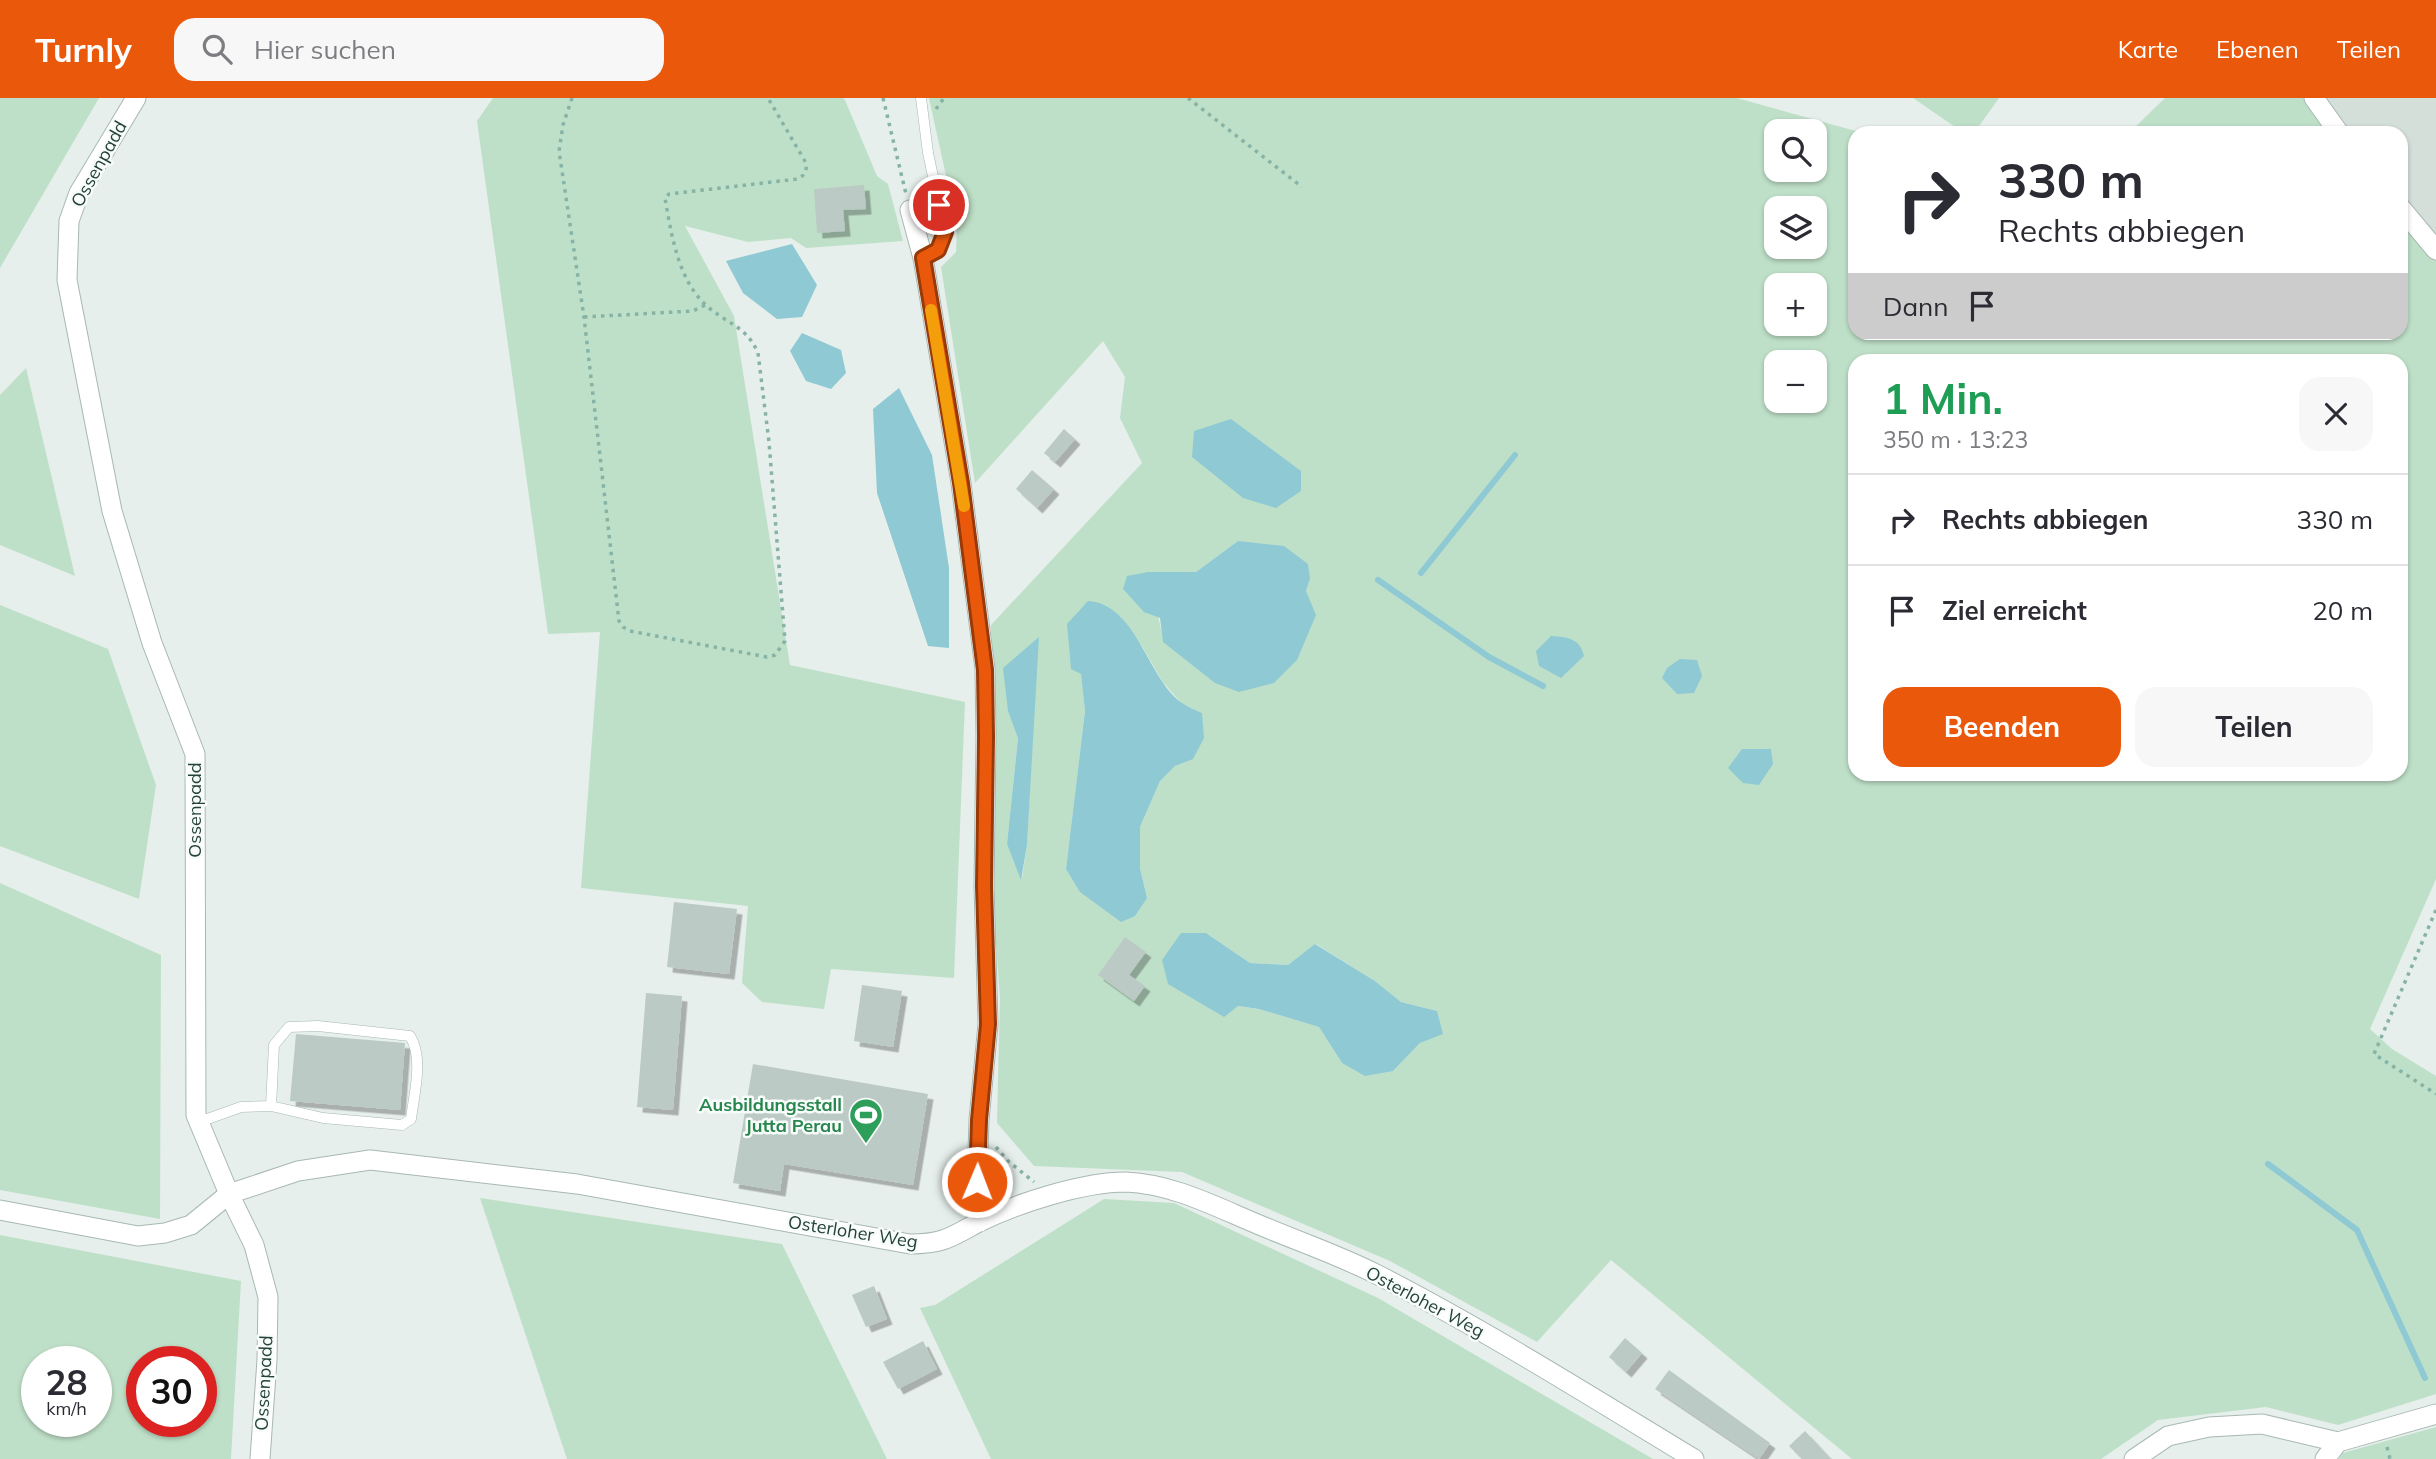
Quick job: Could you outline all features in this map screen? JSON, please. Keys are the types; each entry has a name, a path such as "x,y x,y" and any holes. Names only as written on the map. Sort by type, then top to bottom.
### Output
{"street":[{"name":"Ossenpadd","path":"136,98 79,193 69,221 66,280 113,511 152,643 195,754 196,1115 254,1245 268,1297 267,1360 260,1459"},
{"path":"2314,98 2334,126"},
{"path":"910,210 923,258 961,483 985,670 984,886 988,1024 979,1120 977,1182 980,1222"},
{"path":"2408,216 2436,250"},
{"name":"Osterloher Weg","path":"0,1210 138,1236 165,1233 191,1225 229,1194 298,1171 370,1160 577,1184 910,1244 935,1244 957,1236 980,1222 1054,1194 1089,1186 1127,1182 1175,1189 1376,1274 1520,1354 1694,1459"},
{"path":"2134,1459 2168,1436 2209,1427 2262,1424 2338,1442 2436,1413"},
{"path":"2325,1459 2338,1442"}],"lane":[{"path":"921,98 928,153 945,232 938,250 923,258"},
{"path":"199,1122 241,1107 271,1106 323,1118 402,1125 411,1119 416,1079 416,1046 410,1036 318,1026 289,1027 274,1045 271,1106"}],"path":[{"path":"572,98 563,125 559,151 584,317 619,621 630,631 767,657 775,655 785,642 769,442 758,353 752,340 742,329 705,305 686,277 678,259 665,198 669,194 798,179 803,176 806,163 768,98"},
{"path":"883,98 910,210"},
{"path":"1188,98 1302,187"},
{"path":"584,317 693,311 705,305"},
{"path":"2436,910 2374,1054 2436,1094"},
{"path":"979,1120 1008,1161 1054,1194"}],"shaded area":[{"path":"2325,98 2436,98 2436,234 2408,200 2408,126 2346,126"}],"green space":[{"path":"0,98 99,98 0,268"},
{"path":"493,98 845,100 877,176 888,184 903,241 806,248 791,238 748,242 685,226 734,316 790,665 965,702 954,978 831,969 824,1009 762,1002 742,983 748,906 581,888 600,632 548,634 477,121"},
{"path":"929,98 1737,98 1813,119 1764,119 1764,182 1827,182 1827,123 1848,129 1848,340 2408,340 2408,225 2436,259 2436,879 2370,1029 2392,1049 2436,1076 2436,1394 2338,1425 2266,1407 2158,1420 2101,1459 1852,1459 1611,1260 1537,1342 1390,1261 1182,1172 1034,1166 997,1123 1000,998 992,890 991,625 1142,463 1120,418 1125,377 1103,341 975,483 941,267 956,252 957,226","holes":["1238,541 1310,579 1306,591 1164,642 1148,572 1196,572","1120,616 1162,681 1181,703 1202,713 1175,766 1160,781 1140,827 1140,868 1147,898 1066,869 1085,711 1081,673","1038,638 1027,845 1022,878 1007,844 1018,737","1206,933 1250,963 1288,965 1316,944 1375,981 1401,1002 1437,1011 1420,1043 1393,1071 1342,1063 1319,1027 1259,1009 1237,1006"]},
{"path":"1913,98 1999,98 1979,126 1954,126"},
{"path":"2165,98 2307,98 2328,126 2136,126"},
{"path":"26,368 75,576 0,545 0,395"},
{"path":"0,605 108,649 156,785 139,899 0,846"},
{"path":"0,883 161,955 160,1219 0,1190"},
{"path":"480,1198 782,1244 887,1459 567,1459"},
{"path":"1104,1199 1174,1203 1378,1298 1653,1459 991,1459 920,1308 935,1305"},
{"path":"0,1235 241,1281 231,1459 0,1459"},
{"path":"2436,1427 2436,1459 2339,1459 2343,1453"}],"water":[{"path":"792,244 817,285 802,317 777,319 743,293 726,261"},
{"path":"802,333 841,350 846,373 831,389 806,381 790,351"},
{"path":"899,388 932,455 949,568 949,648 928,646 877,493 873,409"},
{"path":"1231,419 1301,471 1301,491 1276,508 1243,498 1192,457 1194,431"},
{"path":"1238,541 1284,546 1308,564 1310,579 1306,591 1316,615 1297,660 1274,683 1239,692 1215,683 1163,642 1160,618 1144,612 1123,589 1127,576 1148,572 1196,572"},
{"path":"1088,601 1105,605 1118,615 1130,628 1170,692 1182,703 1202,713 1204,738 1193,759 1175,766 1160,781 1140,827 1140,868 1147,898 1135,916 1121,922 1080,892 1066,869 1085,711 1081,674 1071,669 1067,624"},
{"path":"1551,636 1576,642 1584,656 1561,678 1539,666 1536,651"},
{"path":"1039,637 1027,845 1021,880 1007,844 1018,738 1008,711 1003,668"},
{"path":"1680,659 1697,660 1702,676 1694,693 1677,694 1662,678 1667,668"},
{"path":"1742,749 1771,749 1773,764 1759,785 1743,783 1728,768"},
{"path":"1181,933 1206,933 1250,963 1288,965 1315,944 1375,981 1401,1002 1437,1011 1443,1034 1420,1043 1393,1071 1365,1076 1342,1063 1319,1027 1259,1009 1238,1006 1224,1017 1168,984 1162,960"}],"building":[{"path":"864,185 866,209 843,210 845,231 817,233 814,189"},
{"path":"1064,429 1075,439 1055,462 1044,453"},
{"path":"1032,470 1054,489 1037,508 1016,489"},
{"path":"674,902 737,909 729,974 667,967"},
{"path":"1125,937 1146,952 1129,975 1145,986 1134,1001 1098,975"},
{"path":"862,985 902,991 893,1047 854,1041"},
{"path":"646,993 682,996 673,1110 637,1107"},
{"path":"296,1034 405,1043 400,1110 290,1101"},
{"path":"753,1064 928,1094 913,1185 784,1164 780,1191 733,1183"},
{"path":"874,1286 887,1319 866,1327 852,1295"},
{"path":"1625,1338 1642,1353 1626,1372 1609,1357"},
{"path":"923,1341 937,1369 898,1389 883,1362"},
{"path":"1669,1370 1770,1443 1759,1459 1655,1389"},
{"path":"1805,1431 1831,1459 1802,1459 1789,1446"}],"waterway":[{"path":"1421,573 1515,455"},
{"path":"1378,580 1489,657 1543,686"},
{"path":"2268,1164 2357,1230 2425,1378"}],"slow traffic":[{"path":"931,310 964,506"}],"place":[{"name":"Ausbildungsstall Jutta Perau","path":"866,1145"}],"route":[{"path":"939,205 945,232 938,250 923,258 961,483 985,670 984,886 988,1024 979,1120 977,1182"}]}
